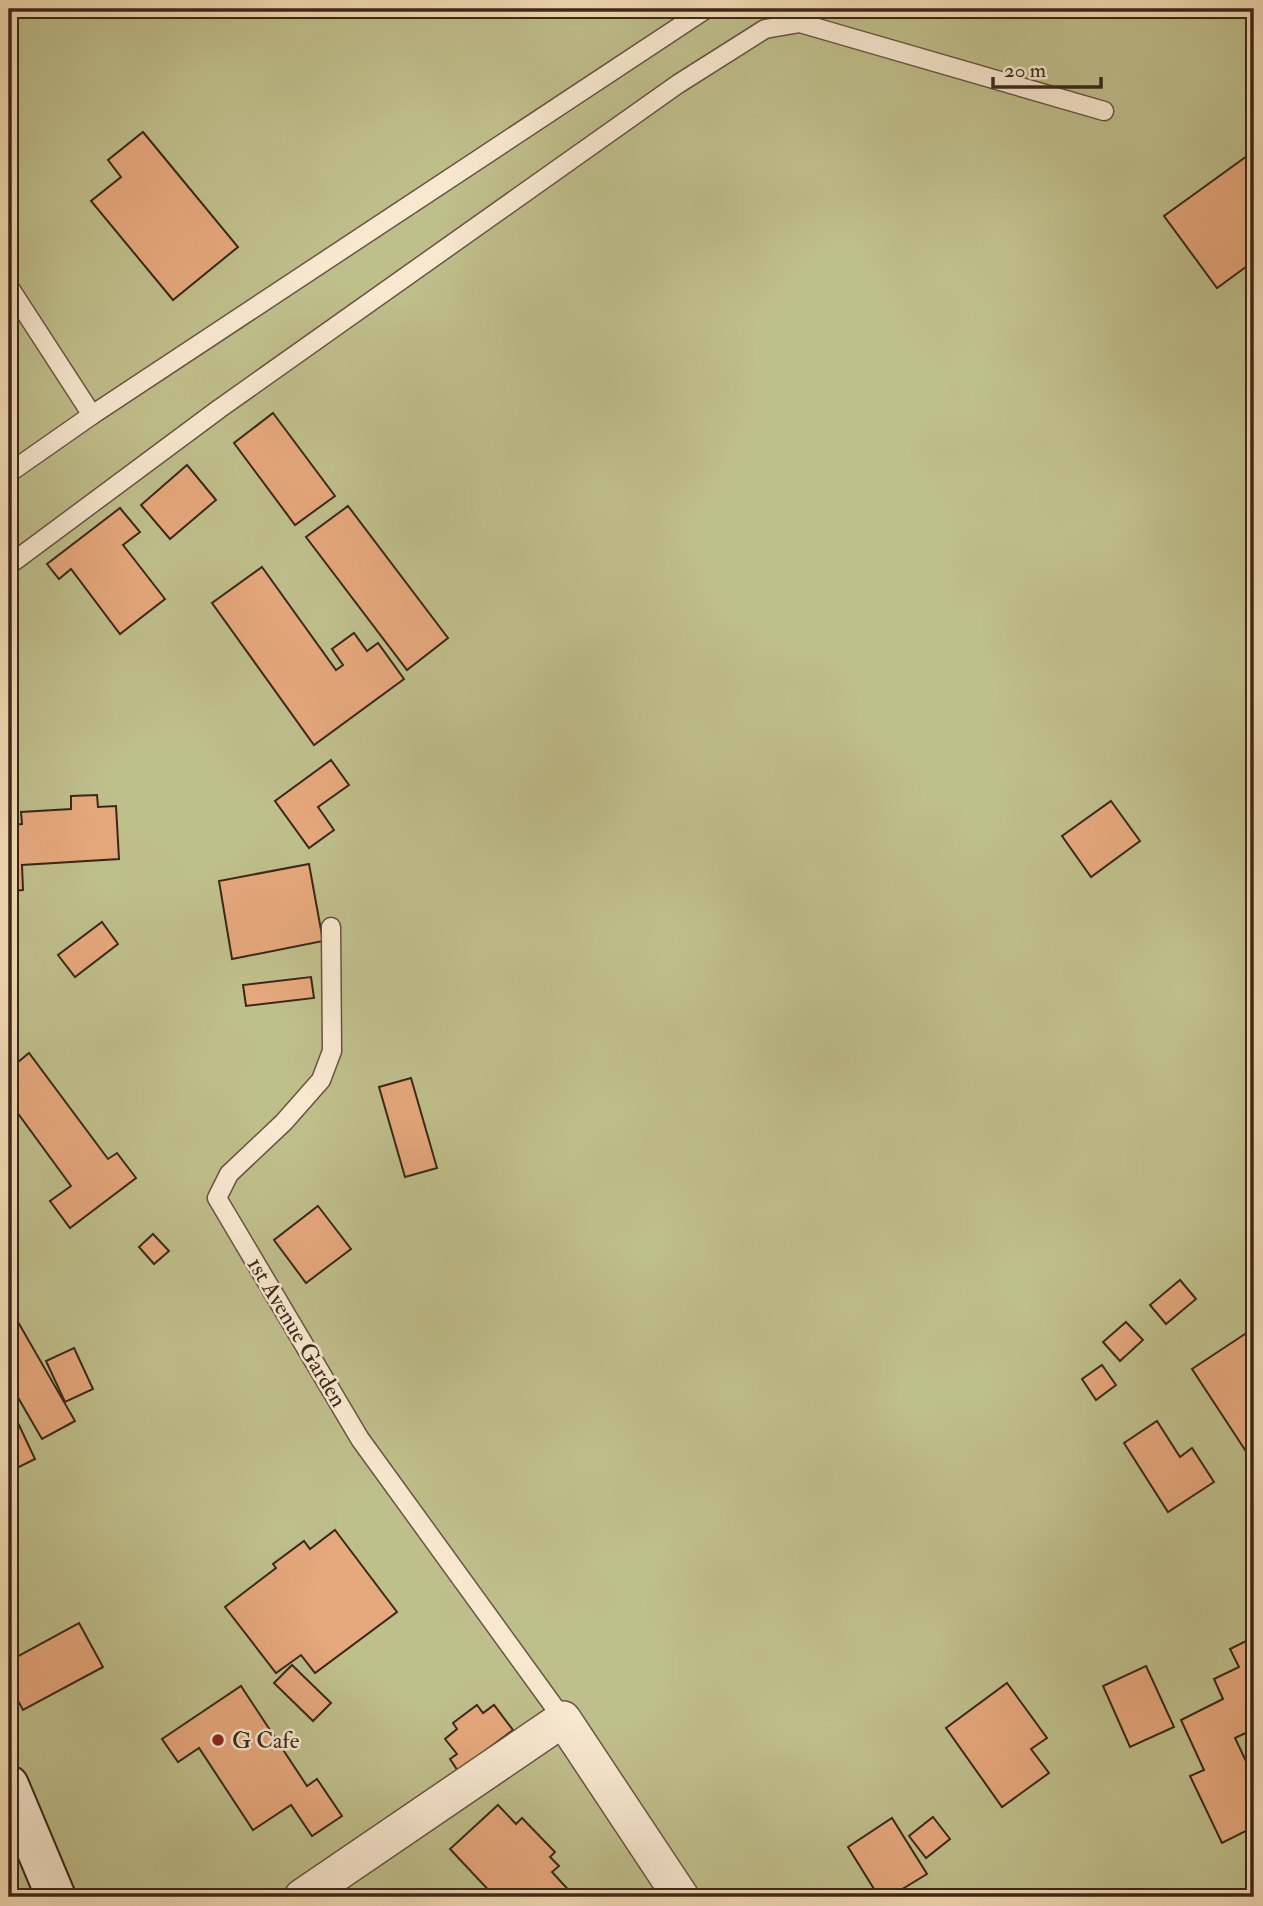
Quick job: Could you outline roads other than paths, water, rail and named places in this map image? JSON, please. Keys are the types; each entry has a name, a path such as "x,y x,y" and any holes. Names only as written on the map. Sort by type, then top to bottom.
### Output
{"street":[{"path":"302,1897 563,1719"},
{"name":"1st Avenue Garden","path":"563,1719 681,1897"},
{"path":"9,1785 56,1897"}],"lane":[{"path":"9,473 92,415 706,9"},
{"path":"9,565 230,401 678,84 765,29 800,23 1104,111"},
{"path":"9,287 92,415"},
{"name":"1st Avenue Garden","path":"331,927 332,1051 321,1080 284,1122 229,1174 217,1198 360,1439 563,1719"}],"place":[{"name":"G Cafe","path":"218,1740"}]}
